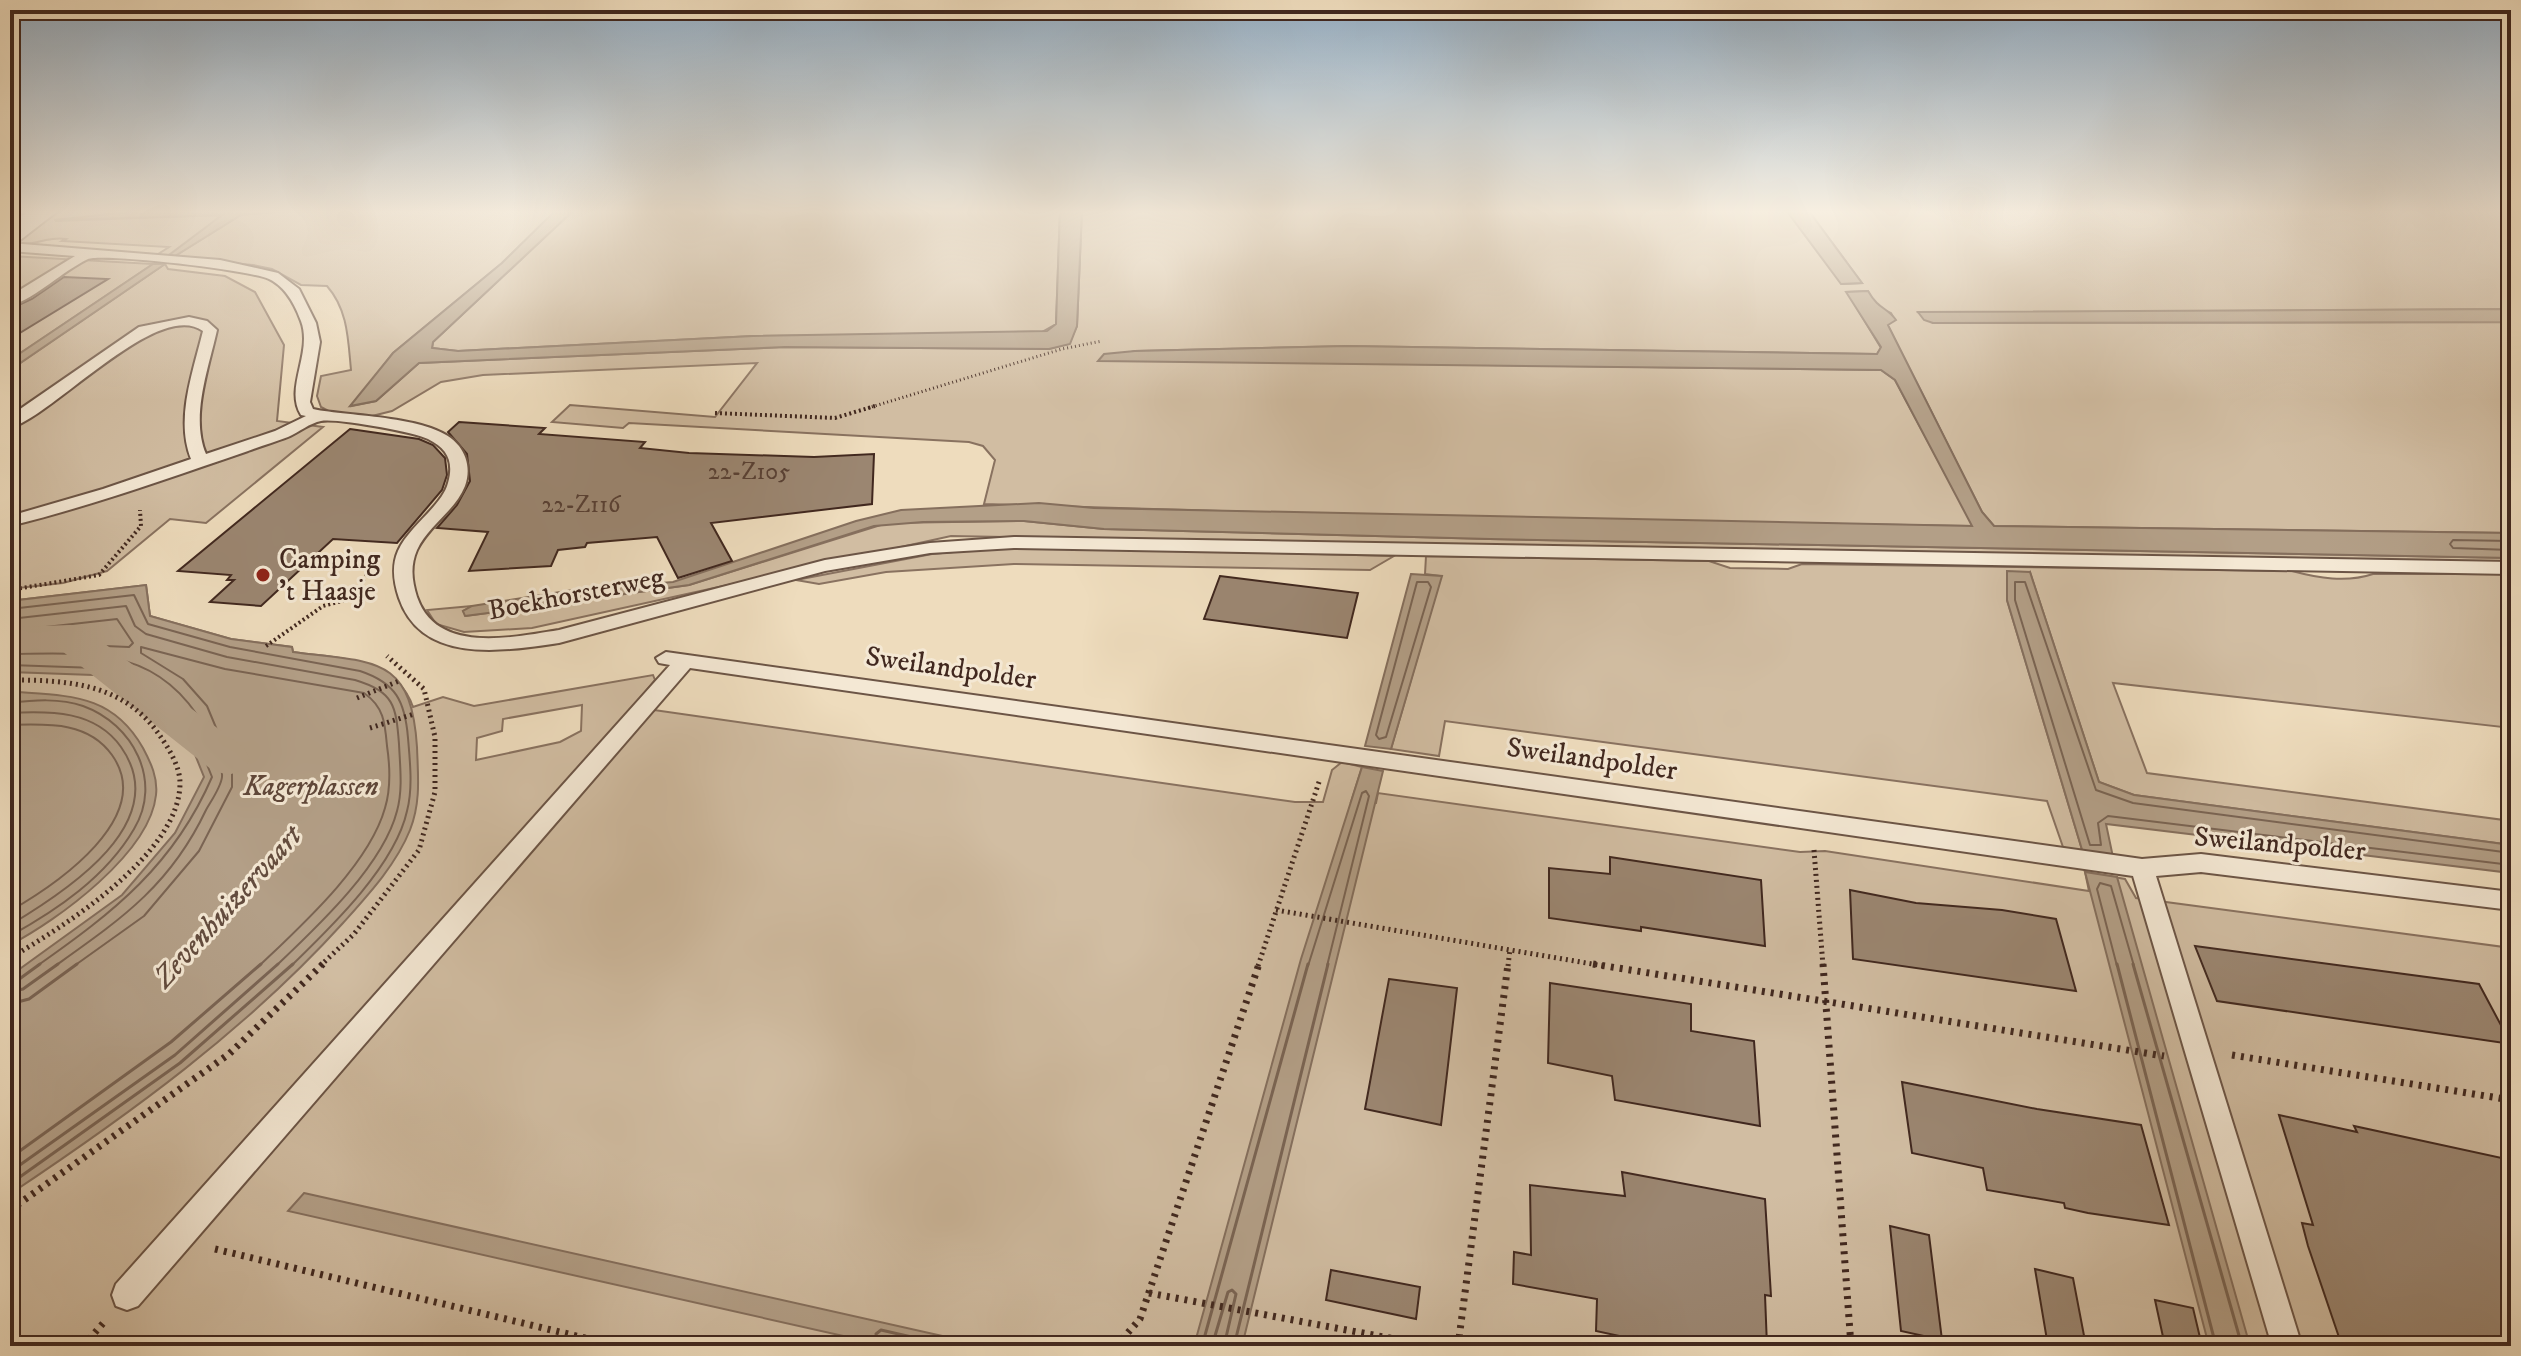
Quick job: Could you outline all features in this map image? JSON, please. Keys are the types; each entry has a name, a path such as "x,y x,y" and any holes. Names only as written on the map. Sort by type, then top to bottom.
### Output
{"lane":[{"path":"10,302 56,273"},
{"path":"264,273 285,283 304,307 313,342 302,402 307,412 319,416"},
{"path":"10,423 144,330 177,322 202,324 210,330 192,423 200,460"},
{"path":"10,521 132,485 281,434 319,416"},
{"name":"Boekhorsterweg","path":"319,416 419,429 441,437 458,459 461,475 456,487 405,549 400,573 417,615 426,628 441,637 472,644 533,639 650,613 750,584 902,552 1050,542 1447,552 2511,568"},
{"name":"Sweilandpolder","path":"176,1240 676,660 2142,868 2201,863 2511,901"},
{"path":"2142,868 2184,1053 2287,1346"},
{"path":"127,1295 176,1240"}],"path":[{"path":"715,413 835,418 1062,349 1102,341"},
{"path":"10,590 99,575 141,526 140,506 132,485"},
{"path":"266,646 323,606 350,599 361,587"},
{"path":"10,1210 229,1054 354,934 419,850 435,792 435,737 424,689 387,656"},
{"path":"10,958 89,908 118,883 161,834 179,790 176,762 151,721 133,702 100,686 11,681"},
{"path":"357,698 399,681"},
{"path":"370,728 414,714"},
{"path":"1116,1346 1140,1319 1329,751"},
{"path":"1812,821 1851,1346"},
{"path":"1276,910 1825,1004 2124,1050 2184,1053 2511,1100"},
{"path":"1458,1346 1510,949"},
{"path":"176,1240 618,1346"},
{"path":"1149,1293 1432,1346"}],"green space":[{"path":"10,273 139,273 10,360"},
{"path":"151,273 225,276 255,292 284,345 277,421 323,427 206,523 170,519 107,571 63,583 10,589 10,370"},
{"path":"280,273 490,273 393,353 352,406 376,401 419,363 785,347 1049,349 1069,344 1077,326 1079,273 1834,273 1842,284 1862,283 1855,273 2511,273 2511,309 1919,313 1933,323 2511,322 2511,533 1994,526 1982,512 1887,324 1895,320 1891,313 1877,307 1868,291 1847,292 1881,348 1877,354 1347,346 1135,351 1099,360 1881,370 1895,380 1973,526 1460,518 984,504 995,460 983,446 969,442 629,423 623,428 552,422 570,405 715,417 757,363 483,375 441,382 392,411 368,417 336,415 321,407 317,396 321,376 351,370 343,315 327,286 301,285"},
{"path":"506,273 1058,273 1056,324 1040,333 753,336 458,351 432,348 433,342"},
{"path":"1024,521 1104,529 1490,539 2511,558 2511,564 951,536 532,628 464,632 436,624 427,610 472,606 463,611 466,616 689,585 887,523"},
{"path":"1007,547 1394,556 1370,570 1014,564 886,572 819,584 796,580 932,554"},
{"path":"1426,556 1709,561 1730,568 1788,569 1802,564 2292,571 2342,579 2373,574 2511,574 2511,728 2113,683 2147,773 2511,821 2511,845 2134,795 2099,782 2030,572 2007,600 2083,853 2063,847 2047,801 1445,721 1439,756 1391,749 1441,576 1425,574"},
{"path":"146,585 150,616 231,639 292,647 293,652 364,663 393,678 405,690 413,707 443,697 474,706 653,675 655,680 633,707 1295,802 1323,802 1332,770 1342,762 1362,767 1351,802 1376,803 1378,793 1800,852 1825,851 2089,891 2085,872 2125,879 2136,898 2511,948 2511,1346 10,1346 10,601","holes":["582,705 581,731 560,742 476,760 477,738 502,731 503,719"]}],"water":[{"path":"139,273 151,273 10,370 10,360"},
{"path":"490,273 506,273 433,342 432,348 458,351 753,336 1047,331 1056,324 1058,273 1079,273 1077,326 1070,344 1049,349 785,347 419,363 376,401 350,406 393,353"},
{"path":"1833,273 1855,273 1862,283 1841,284"},
{"path":"1868,291 1896,320 1888,325 1982,512 1994,526 2511,533 2511,558 1490,539 1104,529 1024,521 923,522 874,526 689,585 465,616 463,611 472,606 573,590 673,582 856,521 901,510 1039,503 1094,508 1972,526 1895,380 1881,370 1098,361 1104,354 1135,351 1347,346 1877,354 1881,347 1846,292"},
{"path":"2511,309 2511,322 1933,323 1924,320 1918,312"},
{"path":"2007,571 2030,572 2099,782 2134,795 2511,845 2511,873 2106,824 2113,857 2083,853 2007,600"},
{"path":"1411,574 1442,576 1391,749 1365,746"},
{"name":"Kagerplassen","path":"146,585 150,616 231,639 292,647 293,652 365,662 382,668 396,679 406,694 413,716 418,768 416,809 404,843 381,879 306,962 267,999 143,1101 10,1194 10,976 122,895 175,833 204,777 182,722 164,702 121,676 10,672 10,601"},
{"path":"17,692 73,698 104,708 118,717 143,748 153,771 156,795 150,817 120,861 76,902 10,945 10,697"},
{"path":"1362,767 1383,771 1242,1346 1194,1346 1301,959"},
{"path":"2085,872 2117,877 2250,1346 2209,1346"},
{"path":"304,1193 987,1346 888,1346 288,1211"}],"building":[{"path":"64,277 108,279 10,339 10,309 32,299"},
{"path":"459,422 545,428 539,434 645,442 640,448 689,453 814,457 874,454 872,504 711,523 732,561 678,578 657,537 587,543 585,547 558,550 551,566 469,571 488,532 437,528 457,505 470,481 467,454 448,432"},
{"path":"350,429 419,439 433,445 445,458 447,475 442,490 397,543 333,539 261,606 210,602 234,580 227,580 231,575 178,571"},
{"path":"1220,576 1358,593 1347,638 1204,619"},
{"path":"1610,857 1761,880 1765,946 1641,927 1641,931 1549,918 1549,868 1610,874"},
{"path":"1850,890 1916,903 2002,910 2056,919 2076,991 1853,959"},
{"path":"2195,946 2479,984 2511,1044 2217,1001"},
{"path":"1389,979 1457,988 1441,1125 1365,1109"},
{"path":"1550,983 1691,1004 1691,1031 1754,1041 1760,1126 1615,1100 1612,1076 1548,1063"},
{"path":"1902,1082 2037,1109 2141,1125 2169,1225 2088,1213 2065,1208 2064,1203 1987,1190 1983,1168 1912,1153"},
{"path":"2279,1115 2357,1132 2354,1126 2511,1160 2511,1346 2342,1346 2308,1246 2302,1223 2313,1225"},
{"path":"1622,1172 1765,1199 1771,1296 1765,1295 1767,1346 1666,1346 1596,1331 1597,1299 1513,1284 1514,1252 1531,1255 1530,1185 1625,1196"},
{"path":"1890,1226 1929,1235 1942,1340 1901,1331"},
{"path":"2035,1269 2073,1278 2086,1346 2048,1346"},
{"path":"1331,1270 1420,1287 1416,1319 1326,1300"},
{"path":"2155,1300 2193,1308 2202,1346 2165,1346"}],"waterway":[{"name":"Zevenhuizervaart","path":"10,640 71,638 228,759"}],"place":[{"name":"Camping 't Haasje","path":"263,575"}]}
